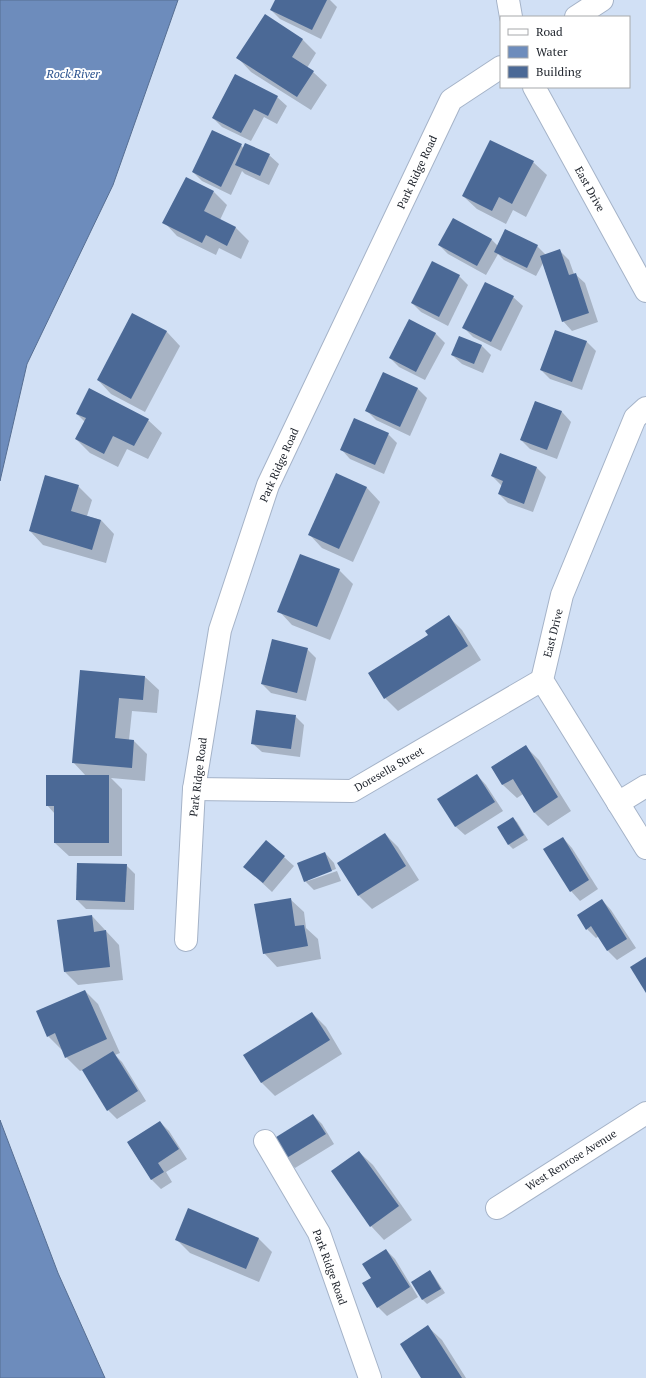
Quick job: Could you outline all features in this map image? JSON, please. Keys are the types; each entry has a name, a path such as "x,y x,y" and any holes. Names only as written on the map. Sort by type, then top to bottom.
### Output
{"street":[{"path":"508,0 511,16"},
{"path":"578,16 602,0"},
{"name":"Park Ridge Road","path":"186,940 194,789 220,630 268,485 451,100 500,68"},
{"name":"East Drive","path":"535,88 646,291"},
{"name":"East Drive","path":"542,680 562,594 635,418 646,408"},
{"path":"542,680 646,848"},
{"name":"Doresella Street","path":"194,789 352,791 542,680"},
{"path":"618,803 646,786"},
{"name":"West Renrose Avenue","path":"496,1208 646,1113"},
{"name":"Park Ridge Road","path":"266,1141 319,1233 370,1378"}],"water":[{"name":"Rock River","path":"0,0 178,0 113,185 27,364 0,481"},
{"path":"0,1120 58,1273 105,1378 0,1378"}],"building":[{"path":"275,0 327,0 312,30 270,10"},
{"path":"265,14 303,39 292,57 314,71 297,97 236,58"},
{"path":"235,74 278,96 268,116 254,109 241,133 212,118"},
{"path":"212,130 242,144 221,187 192,172"},
{"path":"490,140 534,161 512,204 499,197 492,211 462,196"},
{"path":"245,143 270,154 260,176 235,165"},
{"path":"186,177 214,191 204,211 236,227 227,246 206,235 202,243 162,223"},
{"path":"453,218 492,239 477,266 438,245"},
{"path":"505,229 538,245 527,268 494,252"},
{"path":"560,249 569,275 576,273 589,313 562,322 540,256"},
{"path":"432,261 460,275 439,317 411,303"},
{"path":"485,282 514,296 491,342 462,328"},
{"path":"132,313 167,331 131,399 97,380"},
{"path":"409,319 436,333 416,372 389,358"},
{"path":"555,330 587,341 572,382 540,370"},
{"path":"459,336 482,345 474,364 451,355"},
{"path":"383,372 418,388 400,427 365,411"},
{"path":"89,388 149,419 134,446 113,436 104,454 75,439 86,418 76,414"},
{"path":"535,401 562,411 547,450 520,440"},
{"path":"354,418 389,433 375,465 340,450"},
{"path":"500,453 537,467 524,504 498,494 503,481 491,476"},
{"path":"336,473 367,487 339,549 308,535"},
{"path":"45,475 79,485 71,511 101,520 92,550 29,531"},
{"path":"300,554 340,569 317,627 277,612"},
{"path":"449,615 468,646 384,699 368,673 428,635 425,631"},
{"path":"272,639 308,648 297,693 261,684"},
{"path":"80,670 145,676 143,700 119,698 115,738 134,740 132,768 72,763"},
{"path":"256,710 296,715 291,749 251,744"},
{"path":"526,745 558,797 534,813 513,779 502,785 491,767"},
{"path":"477,774 495,802 455,827 437,799"},
{"path":"46,775 109,775 109,843 54,843 54,806 46,806"},
{"path":"513,817 524,835 508,845 497,827"},
{"path":"385,833 406,866 358,896 337,863"},
{"path":"563,837 589,880 570,892 543,849"},
{"path":"266,840 285,856 263,883 243,867"},
{"path":"325,852 332,871 304,882 297,863"},
{"path":"77,863 127,864 125,902 76,900"},
{"path":"291,898 295,926 304,925 308,946 263,954 254,904"},
{"path":"602,899 627,939 607,951 591,926 586,930 577,915"},
{"path":"92,915 94,932 106,930 110,967 64,972 57,920"},
{"path":"646,957 646,993 630,967"},
{"path":"85,990 107,1039 65,1058 55,1033 47,1037 36,1011"},
{"path":"312,1012 330,1040 261,1083 243,1055"},
{"path":"113,1051 138,1091 107,1111 82,1070"},
{"path":"313,1114 326,1134 285,1159 273,1139"},
{"path":"160,1121 179,1149 158,1163 164,1172 151,1180 127,1142"},
{"path":"359,1151 399,1206 370,1227 331,1171"},
{"path":"188,1208 259,1238 246,1269 175,1240"},
{"path":"386,1249 410,1287 377,1308 362,1283 371,1278 362,1264"},
{"path":"430,1270 441,1289 422,1300 411,1282"},
{"path":"428,1325 462,1378 421,1378 400,1344"}]}
